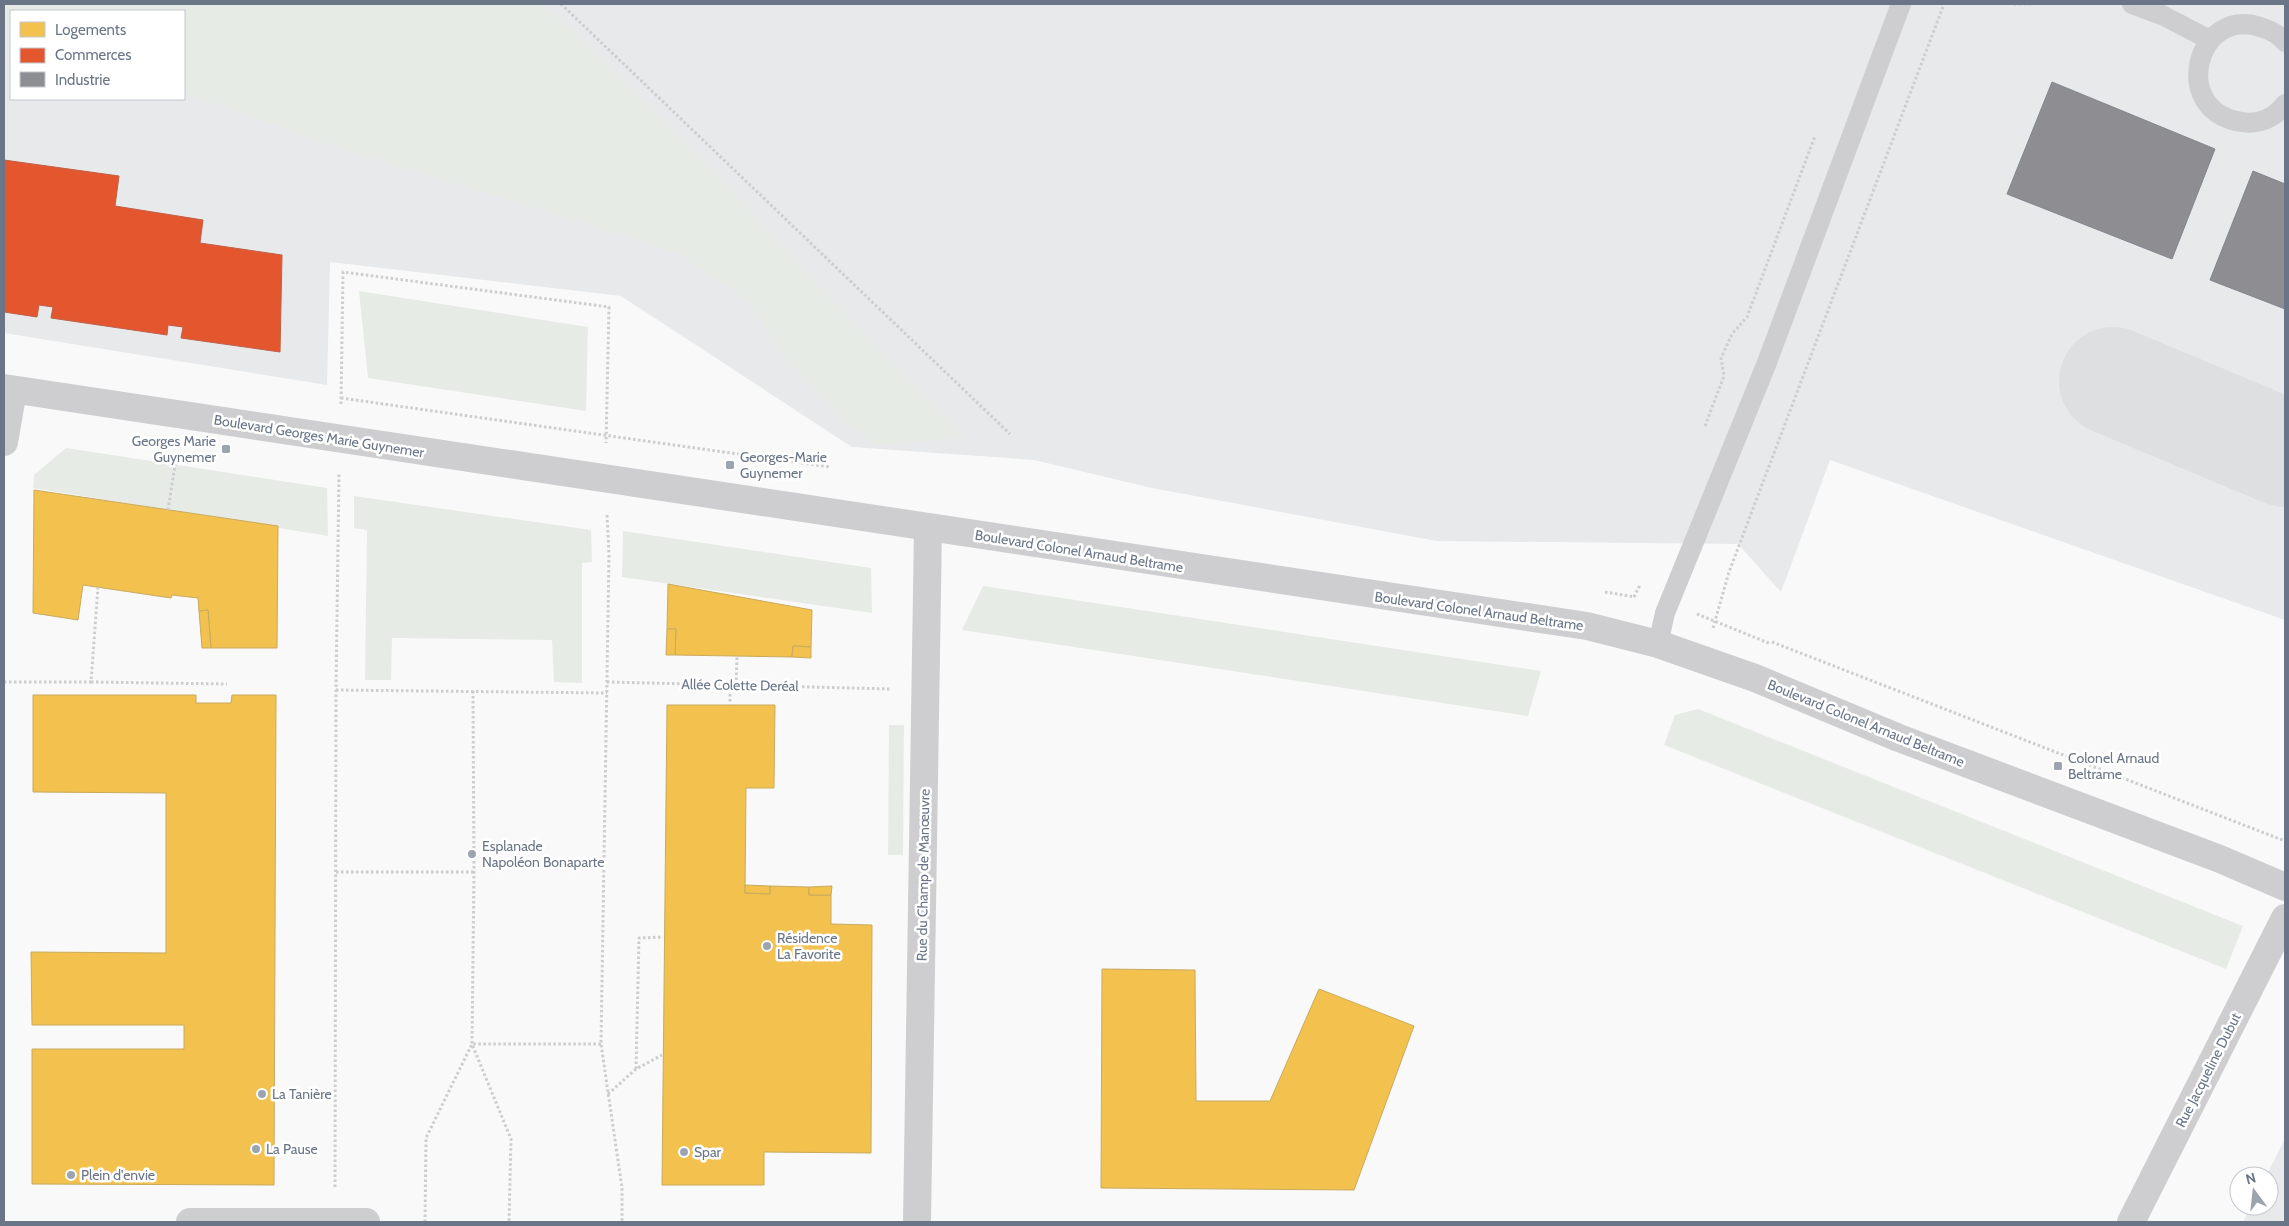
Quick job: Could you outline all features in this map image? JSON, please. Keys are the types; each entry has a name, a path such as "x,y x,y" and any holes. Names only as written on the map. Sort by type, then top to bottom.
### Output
{"street":[{"name":"Boulevard Georges Marie Guynemer","path":"8,389 634,483"},
{"path":"4,442 8,389"},
{"name":"Boulevard Colonel Arnaud Beltrame","path":"634,483 1587,626 1658,644 1755,678 1899,738 2220,859 2285,887"},
{"name":"Rue du Champ de Manœuvre","path":"917,1222 928,528"},
{"name":"Rue Jacqueline Dubut","path":"2131,1222 2285,918"},
{"path":"190,1222 366,1222"}],"lane":[{"path":"1658,644 1665,613 1766,365 1901,4"},
{"path":"2132,4 2162,15 2210,40"},
{"path":"2285,42 2269,29 2254,24 2238,25 2222,31 2210,40 2201,54 2197,70 2199,87 2206,102 2218,114 2233,121 2250,124 2266,120 2280,111 2285,104"}],"path":[{"path":"561,4 1010,434"},
{"path":"1702,660 1729,572 1944,4"},
{"path":"2014,4 2031,4"},
{"path":"1702,432 1724,376 1721,358 1732,334 1747,317 1817,133"},
{"path":"346,1222 346,1206 335,1187 336,690 343,272 609,308 605,479 608,554 607,693 601,1044 622,1188 622,1222"},
{"path":"341,398 830,467"},
{"path":"168,510 177,452"},
{"path":"1634,597 1643,580"},
{"path":"90,682 98,587"},
{"path":"1772,642 2285,841"},
{"path":"736,685 737,656"},
{"path":"4,682 227,684"},
{"name":"Allée Colette Deréal","path":"607,682 874,688"},
{"path":"730,684 730,705"},
{"path":"336,690 607,693"},
{"path":"473,692 474,872 472,1044 511,1139 509,1222"},
{"path":"336,872 474,872"},
{"path":"636,1069 639,938 663,937"},
{"path":"472,1044 601,1044"},
{"path":"425,1222 426,1138 472,1044"},
{"path":"608,1094 636,1069 662,1055"}],"shaded area":[{"path":"4,4 2285,4 2285,620 1830,460 1781,592 1738,544 1437,541 1152,488 1034,460 852,447 621,296 330,262 327,385 4,333"},
{"path":"4,4 540,4 571,28 727,185 829,298 966,438 876,445 849,426 786,359 749,302 681,255 619,234 329,145 185,93 185,10 10,10 10,30 4,27"},
{"path":"359,291 588,327 586,411 368,378"},
{"path":"66,448 327,488 328,536 33,488 34,475"},
{"path":"354,496 591,530 592,562 582,563 582,683 554,682 552,640 392,638 391,680 365,680 367,530 354,528"},
{"path":"623,531 871,568 872,613 622,577"},
{"path":"983,586 1541,671 1528,716 962,630"},
{"path":"1698,709 2243,926 2226,969 1664,745 1675,715"},
{"path":"889,725 904,725 903,855 888,855"},
{"path":"2285,1139 2285,1222 2243,1222 2246,1216 2279,1216 2279,1166 2271,1166"}],"building: Logements":[{"path":"34,490 278,526 277,648 211,648 208,610 199,611 198,598 172,595 171,598 83,585 78,620 33,613"},
{"path":"668,584 812,610 811,647 793,646 792,657 675,655 676,629 667,629"},
{"path":"208,610 211,648 202,648 199,611"},
{"path":"667,629 676,629 675,655 666,655"},
{"path":"793,646 811,647 811,658 792,657"},
{"path":"33,695 196,695 196,703 231,703 232,695 276,695 274,1185 32,1184 32,1049 184,1049 184,1025 32,1025 31,952 166,953 166,793 33,792"},
{"name":"Résidence La Favorite","path":"667,705 775,705 774,788 746,788 745,893 770,894 770,886 809,887 809,895 831,895 831,924 872,925 871,1153 764,1152 764,1185 662,1185"},
{"path":"745,885 770,886 770,894 745,893"},
{"path":"832,886 831,895 809,895 809,887"},
{"path":"1102,969 1195,970 1196,1101 1270,1101 1319,989 1414,1026 1354,1190 1101,1188"}],"building: Commerces":[{"path":"4,160 119,176 115,206 203,220 200,243 282,255 280,352 181,338 183,327 168,325 167,335 51,318 53,307 39,305 37,317 4,312"}],"building: Industrie":[{"path":"2052,82 2215,149 2172,259 2007,194"},
{"path":"2253,171 2285,184 2285,309 2210,280"}],"taxiway":[{"path":"2113,381 2285,453"}],"place":[{"name":"Georges Marie Guynemer","path":"226,449"},
{"name":"Georges-Marie Guynemer","path":"730,465"},
{"name":"Colonel Arnaud Beltrame","path":"2058,766"},
{"name":"Esplanade Napoléon Bonaparte","path":"472,854"},
{"name":"Résidence La Favorite","path":"767,946"},
{"name":"La Tanière","path":"262,1094"},
{"name":"La Pause","path":"256,1149"},
{"name":"Spar","path":"684,1152"},
{"name":"Plein d'envie","path":"71,1175"}]}
